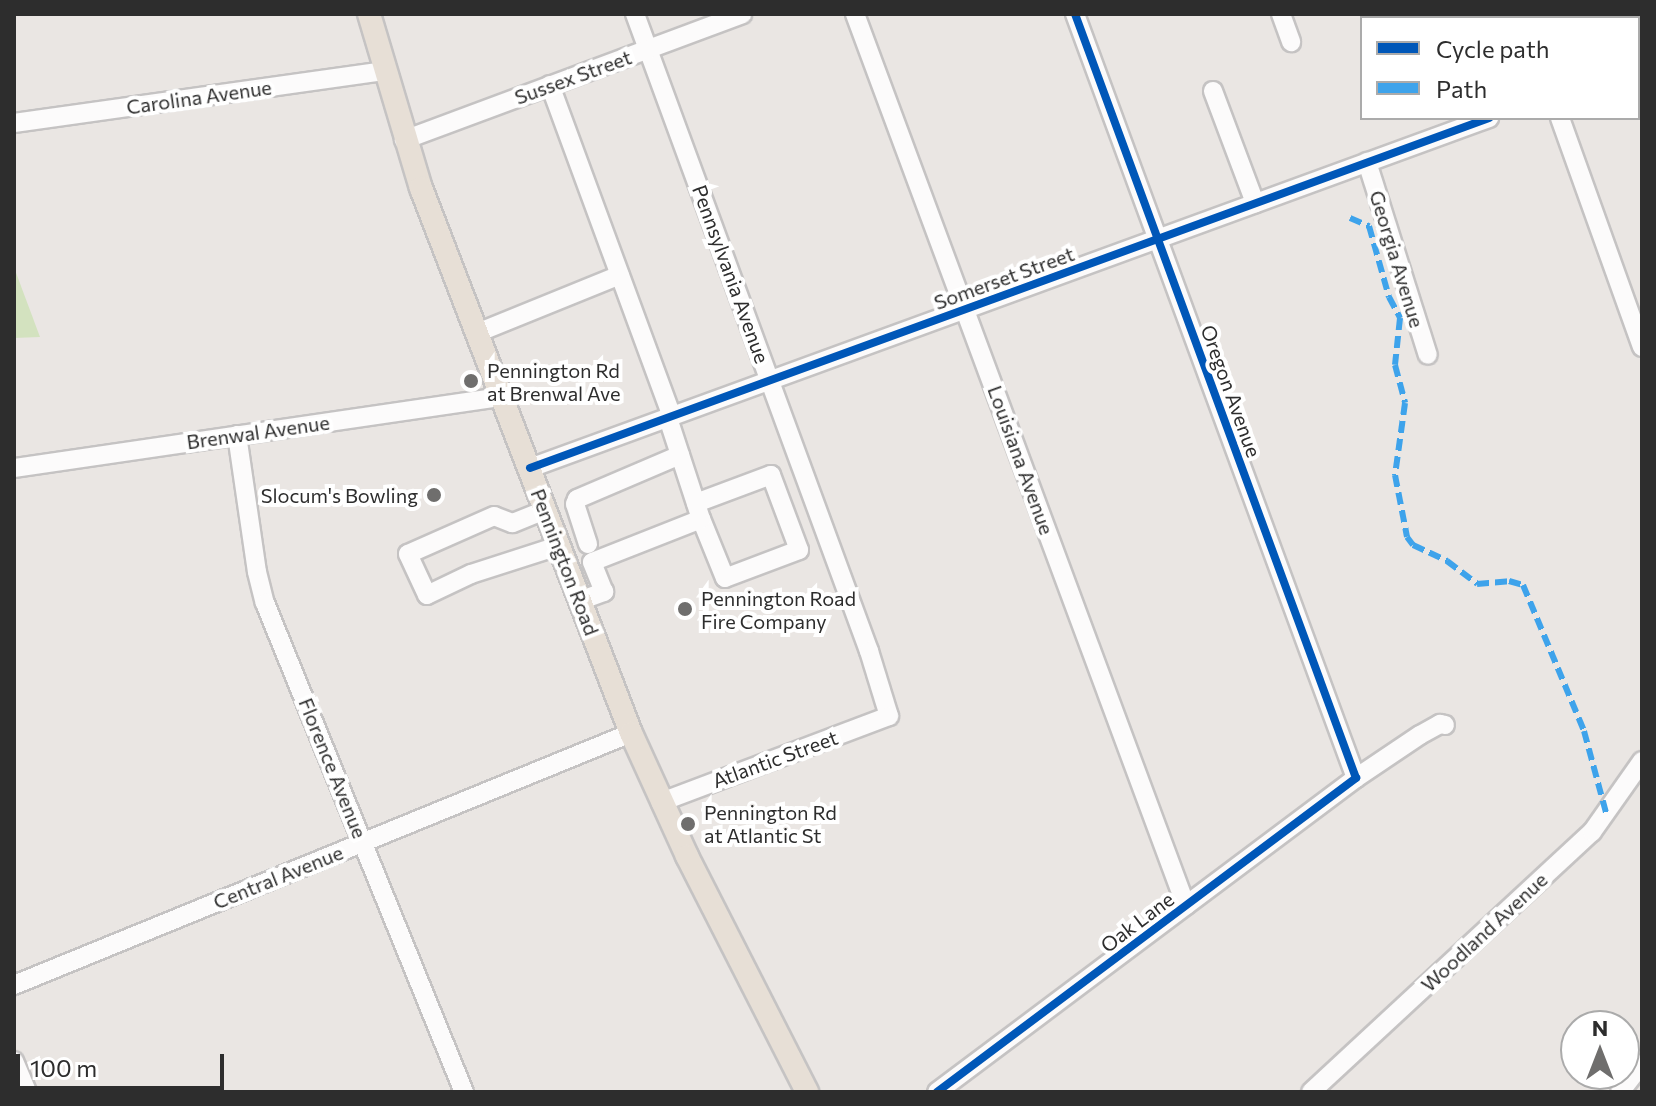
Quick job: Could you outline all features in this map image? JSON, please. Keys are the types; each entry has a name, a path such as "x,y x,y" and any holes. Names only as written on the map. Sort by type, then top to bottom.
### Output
{"main road":[{"name":"Pennington Road","path":"369,14 404,140 631,733 661,802 807,1092"}],"street":[{"name":"Pennsylvania Avenue","path":"635,14 771,380 889,716"},
{"name":"Sussex Street","path":"404,140 742,14"},
{"name":"Louisiana Avenue","path":"855,14 1186,906"},
{"name":"Oregon Avenue","path":"1075,14 1117,106 1158,239 1356,778"},
{"path":"1281,14 1291,42"},
{"name":"Carolina Avenue","path":"14,123 383,71"},
{"path":"550,85 670,417 698,511 725,578 828,538"},
{"path":"1213,91 1255,203"},
{"name":"Somerset Street","path":"530,468 1483,120"},
{"path":"1561,120 1642,347"},
{"name":"Georgia Avenue","path":"1367,162 1428,355"},
{"path":"477,333 620,275"},
{"name":"Brenwal Avenue","path":"14,468 501,397"},
{"name":"Florence Avenue","path":"237,435 259,584 464,1092"},
{"path":"588,544 575,504 582,496 648,471 680,455"},
{"path":"579,601 604,592 592,562 771,475 799,550"},
{"path":"552,528 512,523 494,516 408,554 427,595 579,516"},
{"name":"Atlantic Street","path":"661,802 889,716"},
{"name":"Oak Lane","path":"937,1092 1356,778 1420,735 1440,724 1445,725"},
{"name":"Central Avenue","path":"14,985 631,733"},
{"name":"Woodland Avenue","path":"1311,1092 1592,832 1642,761"},
{"path":"14,1061 27,1092"},
{"path":"1620,1092 1642,1064"}],"green space":[{"path":"15,270 40,337 14,338"}],"marked path":[{"path":"1350,218 1369,226 1389,297 1400,318 1395,365 1405,403 1395,475 1407,537 1413,545 1447,561 1477,584 1509,581 1523,585 1584,731 1607,816"}],"cycle path":[{"path":"937,1092 1356,778 1075,14"},
{"path":"530,468 1484,120"}],"place":[{"name":"Pennington Rd at Brenwal Ave","path":"471,381"},
{"name":"Slocum's Bowling","path":"434,495"},
{"name":"Pennington Road Fire Company","path":"685,609"},
{"name":"Pennington Rd at Atlantic St","path":"688,824"}]}
